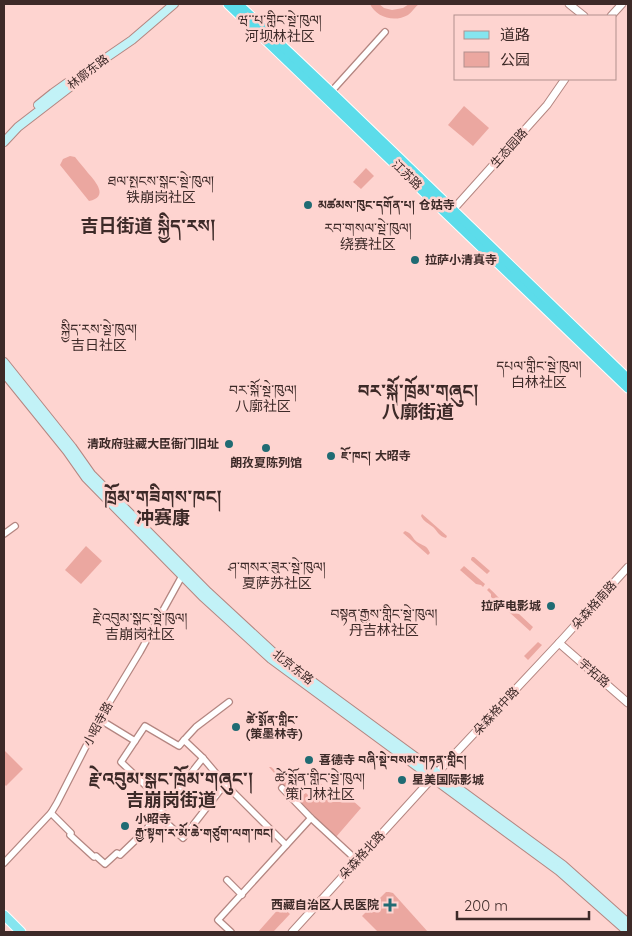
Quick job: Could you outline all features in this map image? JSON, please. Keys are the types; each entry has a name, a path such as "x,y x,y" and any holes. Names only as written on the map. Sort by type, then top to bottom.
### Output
{"highway":[{"name":"江苏路","path":"228,4 329,94"},
{"name":"江苏路","path":"238,4 451,212 628,379"},
{"name":"江苏路","path":"451,212 628,388"}],"main road":[{"name":"林廓东路","path":"4,135 53,93 130,36 166,4"},
{"name":"林廓东路","path":"4,142 18,127 98,64 132,40 174,4"},
{"name":"北京东路","path":"4,362 72,447 91,474 208,592 286,663 559,870 628,932"},
{"name":"北京东路","path":"4,373 67,451 86,478 182,576 276,664 563,865 628,923"},
{"path":"4,915 21,932"}],"street":[{"path":"570,4 583,15"},
{"path":"612,15 622,4"},
{"path":"329,94 385,32"},
{"name":"生态园路","path":"451,212 547,105 564,80"},
{"path":"4,534 15,526"},
{"name":"朵森格南路","path":"559,643 628,567"},
{"name":"小昭寺路","path":"4,863 51,813 99,719 140,652 182,576"},
{"name":"朵森格中路","path":"436,775 559,643"},
{"name":"宇拓路","path":"559,643 628,704"},
{"path":"165,804 121,762 145,726 179,746 196,727 229,702"},
{"path":"99,719 135,741"},
{"path":"184,740 203,758 225,784 286,844"},
{"path":"51,813 71,832 70,835 94,857 96,856 105,864 117,853 120,855 145,830 203,758"},
{"name":"朵森格北路","path":"292,932 436,775"},
{"path":"158,815 183,838 225,784"},
{"path":"282,788 357,861"},
{"path":"231,932 218,920 311,818"},
{"path":"227,880 242,895"}],"green space":[{"path":"370,4 379,4 384,8 392,10 403,8 409,4 419,4 408,15 391,18 376,12"},
{"path":"464,106 489,128 473,146 448,125"},
{"path":"70,156 75,157 97,185 100,193 95,199 89,201 60,165 63,159"},
{"path":"366,168 374,176 361,189 353,182"},
{"path":"422,514 447,536 446,538 425,521 421,516"},
{"path":"405,531 426,547 430,553 428,555 403,533"},
{"path":"86,546 102,561 81,584 65,570"},
{"path":"472,557 490,571 487,574 471,560"},
{"path":"464,566 485,584 483,587 476,584 460,570"},
{"path":"489,588 507,606 505,609 491,597 487,590"},
{"path":"511,610 513,613 519,614 533,627 530,631 509,612"},
{"path":"538,642 542,645 528,660 524,656"},
{"path":"4,750 23,769 6,786 4,784"},
{"path":"269,767 303,795 306,793 308,795 319,782 326,788 331,788 335,785 361,808 336,837 279,784 281,781"},
{"path":"386,892 393,893 428,932 378,932 362,916"},
{"path":"281,906 290,914 274,931 258,932"}],"place":[{"name":"མཚམས་ཁུང་དགོན་པ། 仓姑寺","path":"308,205"},
{"name":"拉萨小清真寺","path":"415,260"},
{"name":"清政府驻藏大臣衙门旧址","path":"229,444"},
{"name":"朗孜夏陈列馆","path":"266,448"},
{"name":"ཇོ་ཁང། 大昭寺","path":"331,456"},
{"name":"拉萨电影城","path":"551,606"},
{"name":"ཚེ་སྨོན་གླིང་ (策墨林寺)","path":"236,727"},
{"name":"喜德寺 བཞི་སྡེ་བསམ་གཏན་གླིང།","path":"309,760"},
{"name":"星美国际影城","path":"402,780"},
{"name":"小昭寺 རྒྱ་སྟག་ར་མོ་ཆེ་གཙུག་ལག་ཁང།","path":"125,826"},
{"name":"西藏自治区人民医院","path":"390,905"}],"district":[{"name":"ཝ་་པ་གླིང་སྡེ་ཁུལ། 河坝林社区","path":"280,28"},
{"name":"ཐལ་སྤུངས་སྒང་སྡེ་ཁུལ། 铁崩岗社区","path":"161,190"},
{"name":"吉日街道 སྐྱིད་རས།","path":"148,226"},
{"name":"རབ་གསལ་སྡེ་ཁུལ། 绕赛社区","path":"368,236"},
{"name":"སྐྱིད་རས་སྡེ་ཁུལ། 吉日社区","path":"99,338"},
{"name":"དཔལ་གླིང་སྡེ་ཁུལ། 白林社区","path":"539,374"},
{"name":"བར་སྐོ་སྡེ་ཁུལ། 八廓社区","path":"263,398"},
{"name":"བར་སྐོ་ཁྲོམ་གཞུང། 八廓街道","path":"418,401"},
{"name":"ཁྲོམ་གཟིགས་ཁང། 冲赛康","path":"163,507"},
{"name":"ཤ་གསར་ཟུར་སྡེ་ཁུལ། 夏萨苏社区","path":"277,576"},
{"name":"བསྟན་རྒྱས་གླིང་སྡེ་ཁུལ། 丹吉林社区","path":"384,622"},
{"name":"རྗེ་འབུམ་སྒང་སྡེ་ཁུལ། 吉崩岗社区","path":"140,626"},
{"name":"ཚེ་སྨོན་གླིང་སྡེ་ཁུལ། 策门林社区","path":"320,786"},
{"name":"རྗེ་འབུམ་སྒང་ཁྲོམ་གཞུང་། 吉崩岗街道","path":"171,790"}]}
